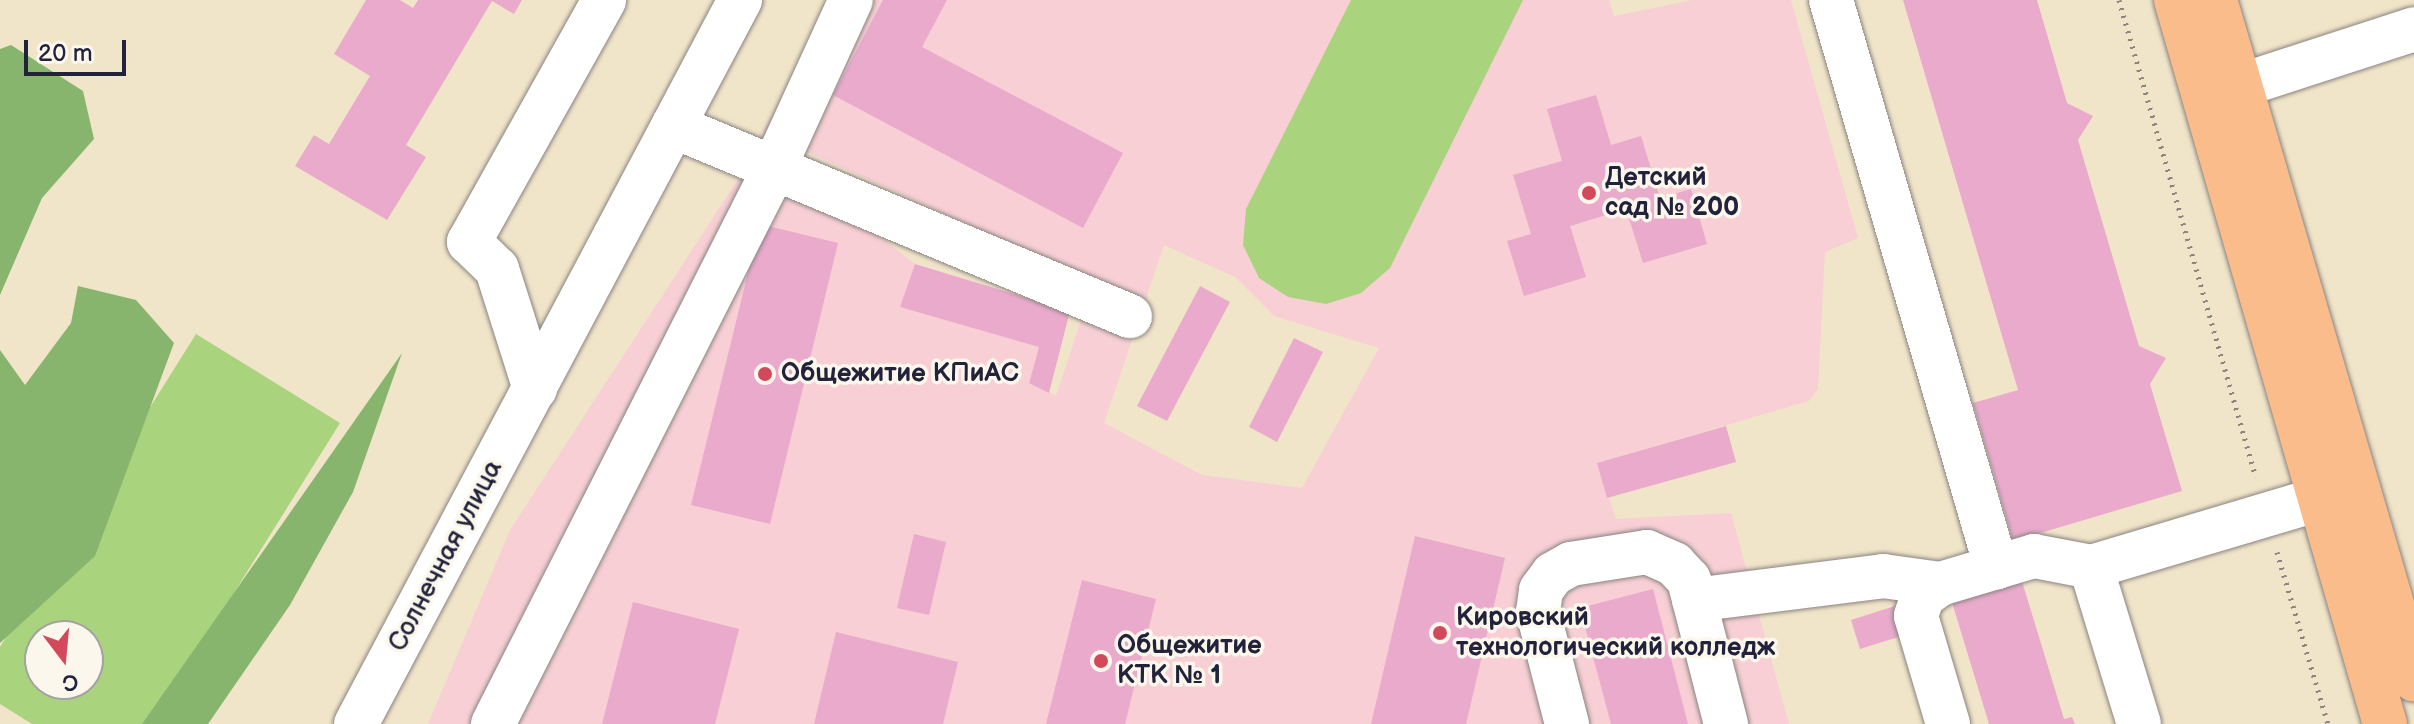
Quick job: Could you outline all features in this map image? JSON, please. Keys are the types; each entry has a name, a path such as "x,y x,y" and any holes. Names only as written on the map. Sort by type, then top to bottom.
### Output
{"highway":[{"path":"2176,0 2385,724"},
{"path":"2215,0 2412,668"}],"street":[{"path":"535,389 497,269 469,242 604,0"},
{"name":"Солнечная улица","path":"356,724 740,0"},
{"path":"493,724 773,169 851,0"},
{"path":"1831,0 1996,567"},
{"path":"2239,86 2414,29"},
{"path":"673,126 1130,316"},
{"path":"1948,724 1916,616 1922,597 1940,584 2034,556 2091,567 2322,498"},
{"path":"1567,724 1538,612 1541,590 1553,574 1571,564 1647,552 1674,564 1689,580 1726,724"},
{"path":"2091,567 2139,724"},
{"path":"1694,600 1883,576 1940,584"}],"path":[{"path":"2119,0 2328,724"}],"shaded area":[{"path":"832,0 1609,0 1614,16 1692,0 1791,0 1858,238 1825,252 1818,389 1809,401 1597,463 1616,519 1731,513 1789,724 428,724 510,530 742,173 865,225 915,264 901,307 1039,347 1029,382 1056,396 1094,281 763,132","holes":["1164,245 1235,277 1274,316 1379,348 1302,488 1202,475 1104,423"]}],"green space":[{"path":"1351,0 1523,0 1390,268 1361,293 1326,304 1288,297 1259,278 1243,245 1246,209"},
{"path":"11,45 83,91 94,139 42,198 0,295 0,49"},
{"path":"78,286 136,300 174,343 95,556 0,643 0,350 25,385 71,323"},
{"path":"196,334 340,423 152,724 32,724 0,704 0,647"},
{"path":"402,353 353,492 290,605 208,724 142,724"}],"building":[{"path":"366,0 400,0 413,8 418,0 522,0 514,14 492,1 406,145 426,157 387,220 295,166 314,135 329,144 370,76 334,54"},
{"path":"883,0 947,0 922,47 1123,153 1083,228 833,95"},
{"path":"1903,0 2037,0 2067,103 2093,116 2078,140 2139,346 2166,358 2150,384 2182,491 2013,541 1973,403 2018,390"},
{"name":"Детский сад № 200","path":"1596,95 1611,145 1641,136 1660,198 1691,189 1707,244 1643,263 1626,209 1570,226 1586,277 1524,296 1507,241 1531,234 1513,175 1562,161 1547,109"},
{"name":"Общежитие КПиАС","path":"760,224 838,243 770,524 691,505"},
{"path":"915,264 1070,311 1049,393 1029,383 1039,347 900,307"},
{"path":"1200,286 1230,302 1167,421 1137,406"},
{"path":"1294,338 1323,352 1277,442 1249,427"},
{"path":"1726,426 1736,462 1607,498 1597,463"},
{"path":"914,534 946,542 929,615 897,608"},
{"name":"Кировский технологический колледж","path":"1415,536 1505,558 1466,724 1371,724"},
{"path":"2021,578 2064,719 2072,717 2075,724 1989,724 1951,599"},
{"name":"Общежитие КТК № 1","path":"1082,580 1156,599 1125,724 1046,724"},
{"path":"1653,589 1688,724 1611,724 1580,608"},
{"path":"633,602 739,629 715,724 602,724"},
{"path":"1898,605 1908,634 1860,649 1851,620"},
{"path":"836,632 958,662 943,724 814,724"}],"place":[{"name":"Детский сад № 200","path":"1589,193"},
{"name":"Общежитие КПиАС","path":"765,374"},
{"name":"Кировский технологический колледж","path":"1440,633"},
{"name":"Общежитие КТК № 1","path":"1101,661"}]}
